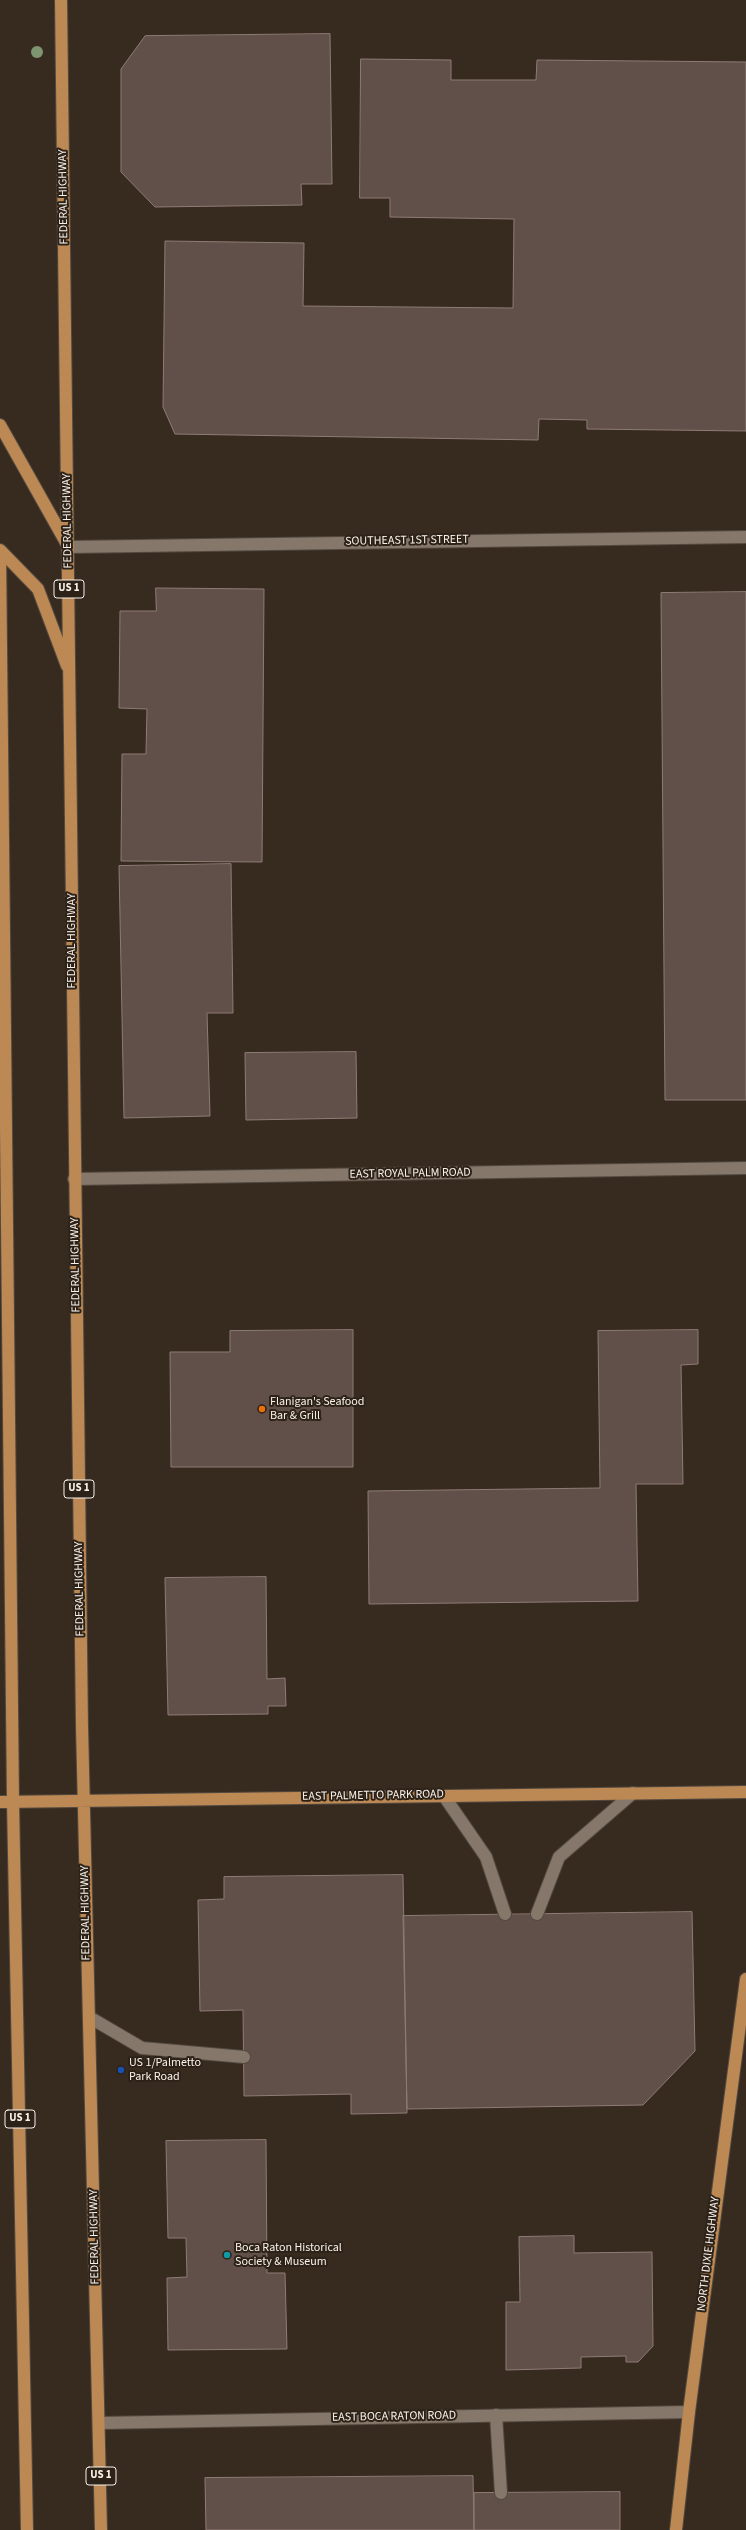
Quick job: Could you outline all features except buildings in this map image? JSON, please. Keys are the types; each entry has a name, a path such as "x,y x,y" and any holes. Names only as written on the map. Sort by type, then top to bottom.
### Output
{"main road":[{"name":"FEDERAL HIGHWAY","path":"61,0 69,547 74,1179 84,1800 100,2423 101,2530"},
{"path":"0,425 69,547"},
{"path":"0,550 38,589 70,675"},
{"name":"US 1","path":"0,550 3,1173 27,2530"},
{"name":"EAST PALMETTO PARK ROAD","path":"0,1802 746,1792"},
{"name":"NORTH DIXIE HIGHWAY","path":"676,2530 689,2412 746,1979"}],"street":[{"name":"SOUTHEAST 1ST STREET","path":"69,547 746,536"},
{"name":"EAST ROYAL PALM ROAD","path":"74,1179 746,1168"},
{"path":"536,1914 559,1857 633,1793"},
{"path":"444,1796 486,1857 505,1914"},
{"path":"89,2017 142,2048 244,2057"},
{"name":"EAST BOCA RATON ROAD","path":"100,2423 689,2412"},
{"path":"496,2415 501,2493"}],"place":[{"name":"Flanigan's Seafood Bar & Grill","path":"262,1409"},
{"name":"US 1/Palmetto Park Road","path":"121,2070"},
{"name":"Boca Raton Historical Society & Museum","path":"227,2255"}]}
